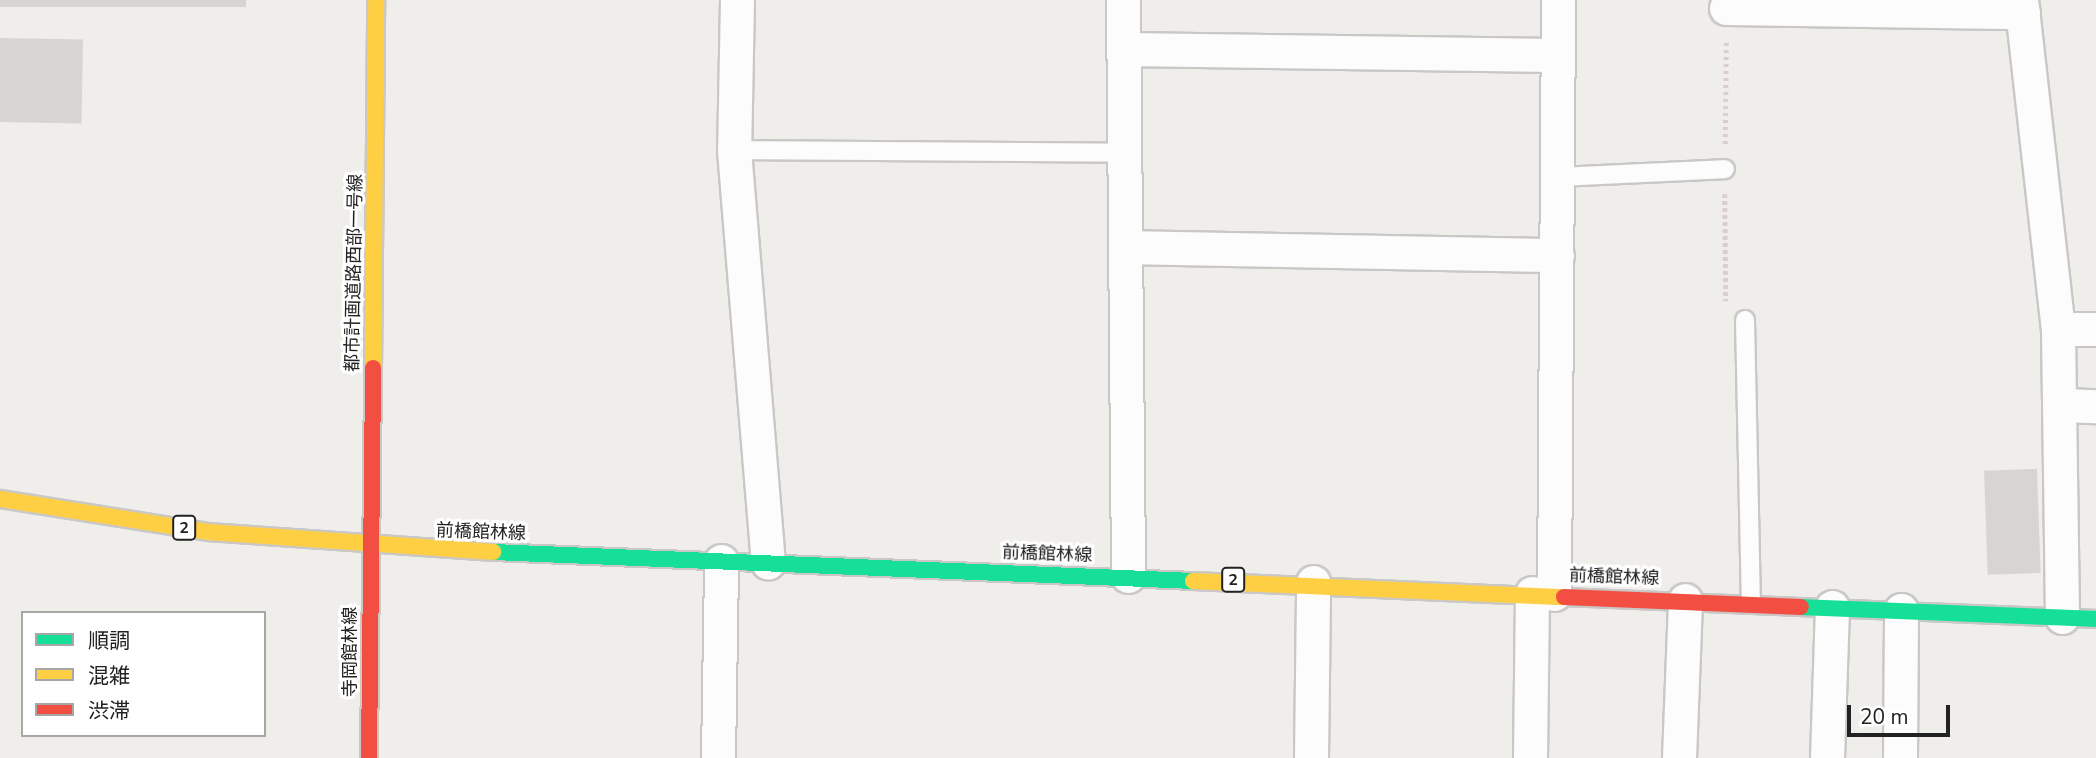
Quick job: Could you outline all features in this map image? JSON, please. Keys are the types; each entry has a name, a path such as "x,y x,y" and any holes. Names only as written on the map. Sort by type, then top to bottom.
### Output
{"main road":[{"name":"都市計画道路西部一号線","path":"369,547 376,0"},
{"name":"前橋館林線","path":"0,499 209,532 369,547 1313,582 2096,619"},
{"name":"寺岡館林線","path":"369,547 369,758"}],"street":[{"path":"737,0 734,150 768,563"},
{"path":"1123,0 1128,576"},
{"path":"1530,758 1543,594 1557,254 1558,0"},
{"path":"1726,8 2022,6 2058,329 2062,617"},
{"path":"1124,49 1556,55"},
{"path":"1126,247 1557,254"},
{"path":"2058,329 2096,329"},
{"path":"2061,405 2096,406"},
{"path":"718,758 721,561"},
{"path":"1311,758 1313,582"},
{"path":"1679,758 1685,600"},
{"path":"1827,758 1832,607"},
{"path":"1900,758 1901,610"}],"lane":[{"path":"734,150 1124,153"},
{"path":"1557,177 1725,169"},
{"path":"1745,320 1751,602"}],"path":[{"path":"1726,8 1726,318"}],"building":[{"path":"0,0 246,0 246,7 0,7"},
{"path":"0,38 83,39 82,123 0,122"},
{"path":"2037,469 2041,573 1988,575 1984,471"}],"traffic: fast":[{"path":"493,552 1193,581"},
{"path":"1801,607 2096,619"}],"traffic: slow":[{"path":"373,368 376,0"},
{"path":"0,499 209,532 493,552"},
{"path":"1193,581 1564,597"}],"traffic: jam":[{"path":"369,758 373,368"},
{"path":"1564,597 1801,607"}]}
